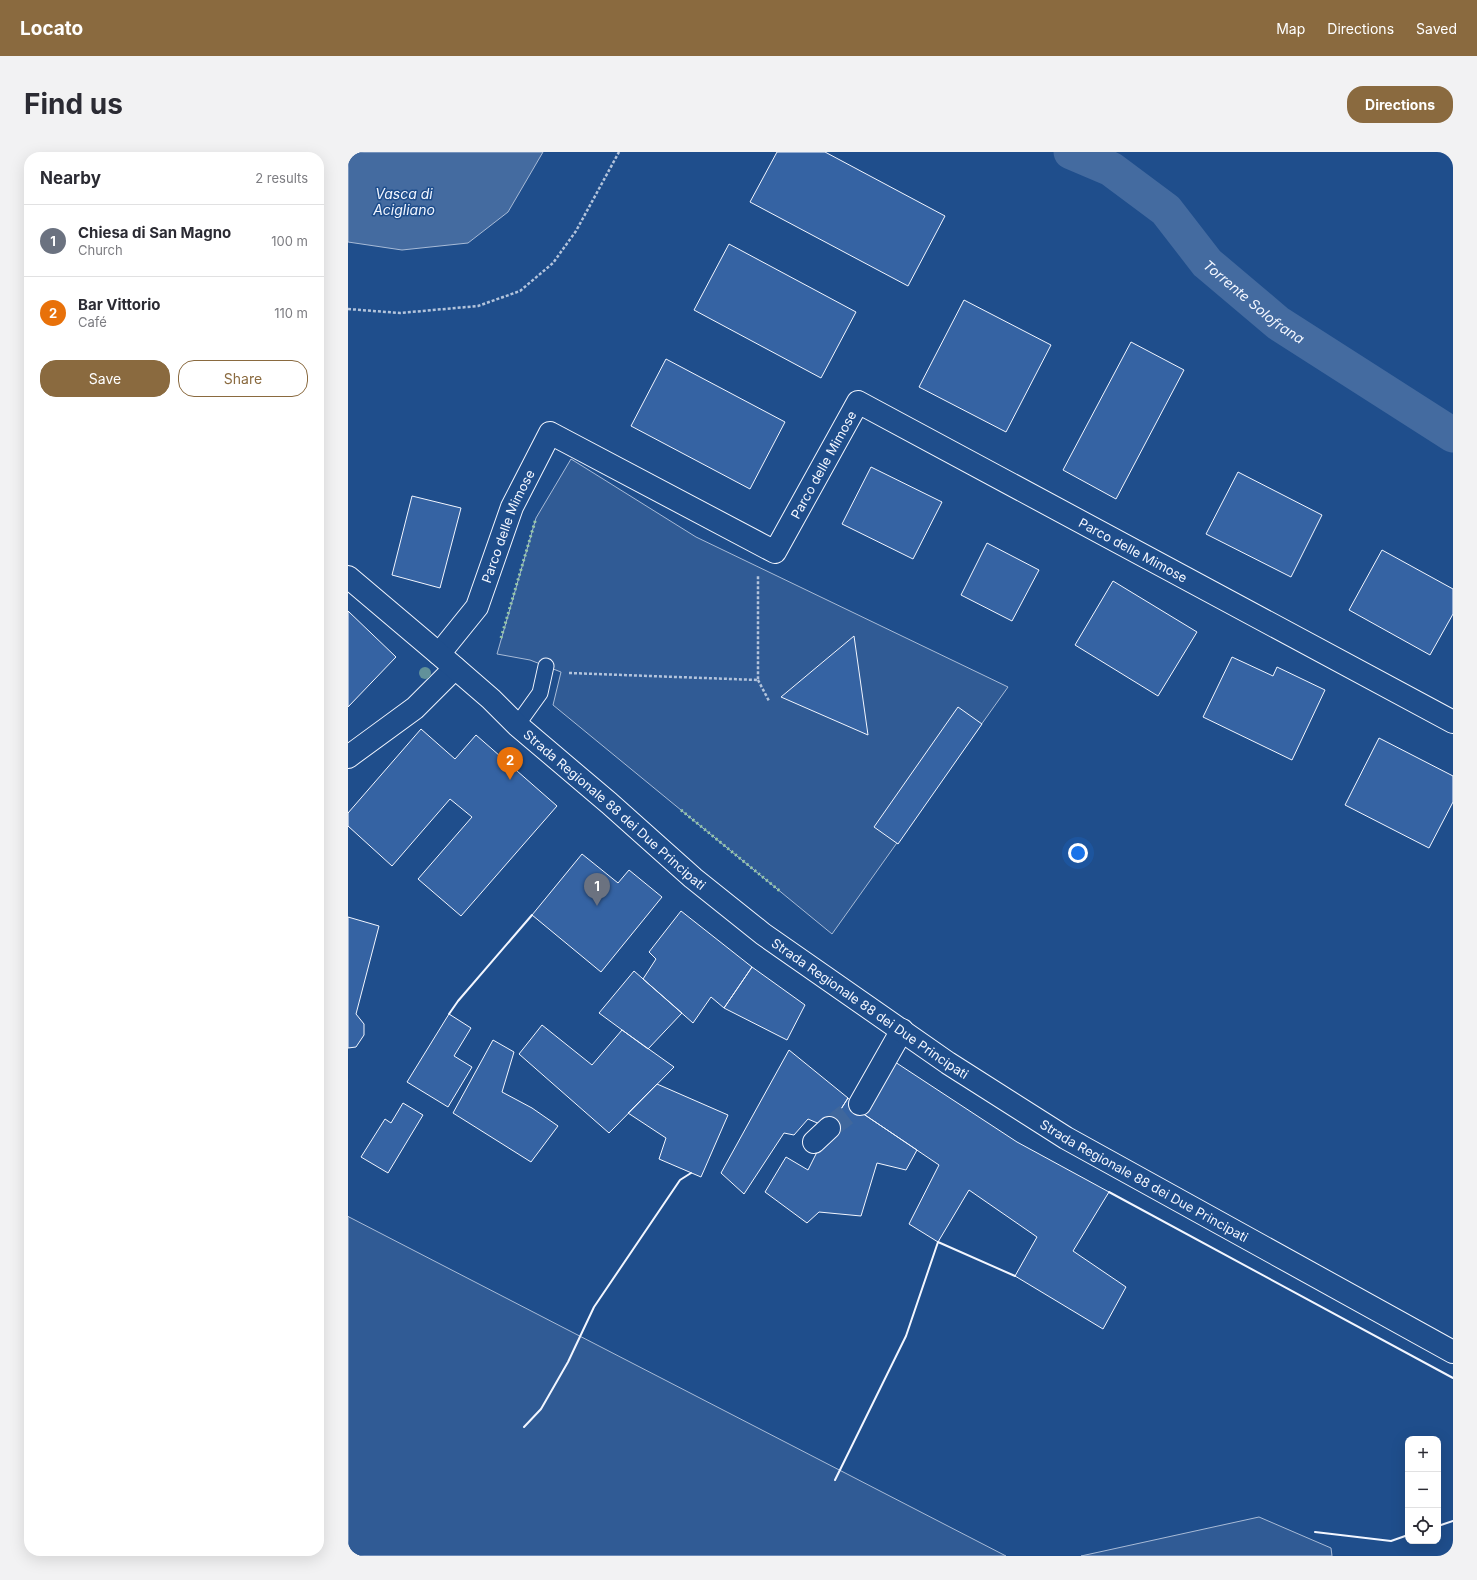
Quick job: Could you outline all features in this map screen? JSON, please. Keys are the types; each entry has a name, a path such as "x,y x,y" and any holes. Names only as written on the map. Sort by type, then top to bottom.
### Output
{"street":[{"name":"Parco delle Mimose","path":"447,661 478,607 512,507 550,433 775,552 858,402 1453,722"},
{"name":"Strada Regionale 88 dei Due Principati","path":"348,577 491,699 517,725 693,878 763,934 948,1063 1066,1138 1453,1352"},
{"path":"348,757 415,708 447,661"},
{"path":"860,1104 902,1030"}],"lane":[{"path":"517,725 540,693 546,666"}],"path":[{"path":"348,309 400,313 478,306 520,291 553,263 571,238 619,152"},
{"path":"758,543 758,680 769,701"},
{"path":"569,672 758,680"}],"shaded area":[{"path":"571,459 696,537 1008,687 832,934 553,705 561,672 530,660 497,654 536,518"},
{"path":"348,1216 349,1217 1006,1556 348,1556"},
{"path":"1259,1517 1331,1548 1332,1556 1081,1556"}],"water":[{"name":"Vasca di Acigliano","path":"348,152 543,152 508,212 468,243 402,250 348,242"}],"building":[{"path":"777,152 825,152 945,216 908,286 750,202"},
{"path":"729,244 856,312 821,378 694,310"},
{"path":"964,300 1051,345 1006,432 919,387"},
{"path":"1131,342 1184,370 1116,499 1063,470"},
{"path":"666,359 785,422 750,489 631,426"},
{"path":"871,467 942,502 913,559 842,524"},
{"path":"1238,472 1322,515 1291,577 1206,534"},
{"path":"412,496 461,508 440,588 392,575"},
{"path":"987,543 1039,570 1012,621 961,595"},
{"path":"1382,550 1453,589 1453,614 1430,655 1349,610"},
{"path":"1113,581 1197,632 1158,696 1075,645"},
{"path":"348,611 396,657 348,707"},
{"path":"854,636 868,735 781,697"},
{"path":"1232,657 1273,676 1277,667 1325,690 1292,760 1203,717"},
{"path":"958,707 982,724 898,844 874,827"},
{"path":"421,729 455,759 476,735 557,806 461,916 418,879 472,817 450,799 392,866 348,826 348,813"},
{"path":"1379,738 1453,776 1453,802 1429,848 1345,805"},
{"path":"582,854 618,883 629,870 662,897 601,972 532,915"},
{"path":"681,911 752,967 724,1008 711,997 693,1023 643,979 656,959 649,952"},
{"path":"348,917 379,926 356,1014 364,1024 364,1035 356,1047 348,1048"},
{"path":"752,967 805,1005 787,1040 724,1008"},
{"path":"634,971 682,1013 648,1049 599,1013"},
{"path":"449,1014 471,1028 454,1056 472,1067 448,1107 407,1082"},
{"path":"542,1025 592,1065 622,1030 674,1067 609,1133 519,1054"},
{"path":"493,1040 514,1052 502,1092 532,1108 558,1126 531,1162 453,1113"},
{"path":"789,1050 848,1098 829,1128 808,1119 794,1135 784,1133 744,1194 721,1173"},
{"path":"892,1060 1017,1142 1109,1192 1073,1251 1126,1287 1103,1329 1015,1276 1037,1237 969,1190 938,1242 909,1224 939,1165 862,1113"},
{"path":"657,1084 728,1115 701,1177 659,1159 666,1138 628,1113"},
{"path":"848,1098 862,1113 917,1150 906,1170 877,1163 861,1216 819,1212 807,1223 765,1192 786,1157 808,1170 829,1128"},
{"path":"403,1103 423,1115 388,1173 361,1157 385,1119 391,1123"}],"waterway":[{"name":"Torrente Solofrana","path":"1071,152 1111,169 1166,210 1207,263 1278,323 1453,435"}],"tunnel":[{"path":"829,1128 860,1104"}],"hedge":[{"path":"501,638 536,518"},
{"path":"681,810 781,892"}],"wall":[{"path":"449,1014 458,1001 532,915"},
{"path":"524,1427 541,1409 568,1362 594,1307 680,1180 691,1173"},
{"path":"1109,1192 1453,1378"},
{"path":"835,1480 906,1336 938,1242 1015,1276"},
{"path":"1441,1525 1453,1521"},
{"path":"1315,1532 1391,1541 1405,1536"}],"place":[{"name":"Bar Vittorio","path":"510,780"},
{"name":"Chiesa di San Magno","path":"597,906"}]}
